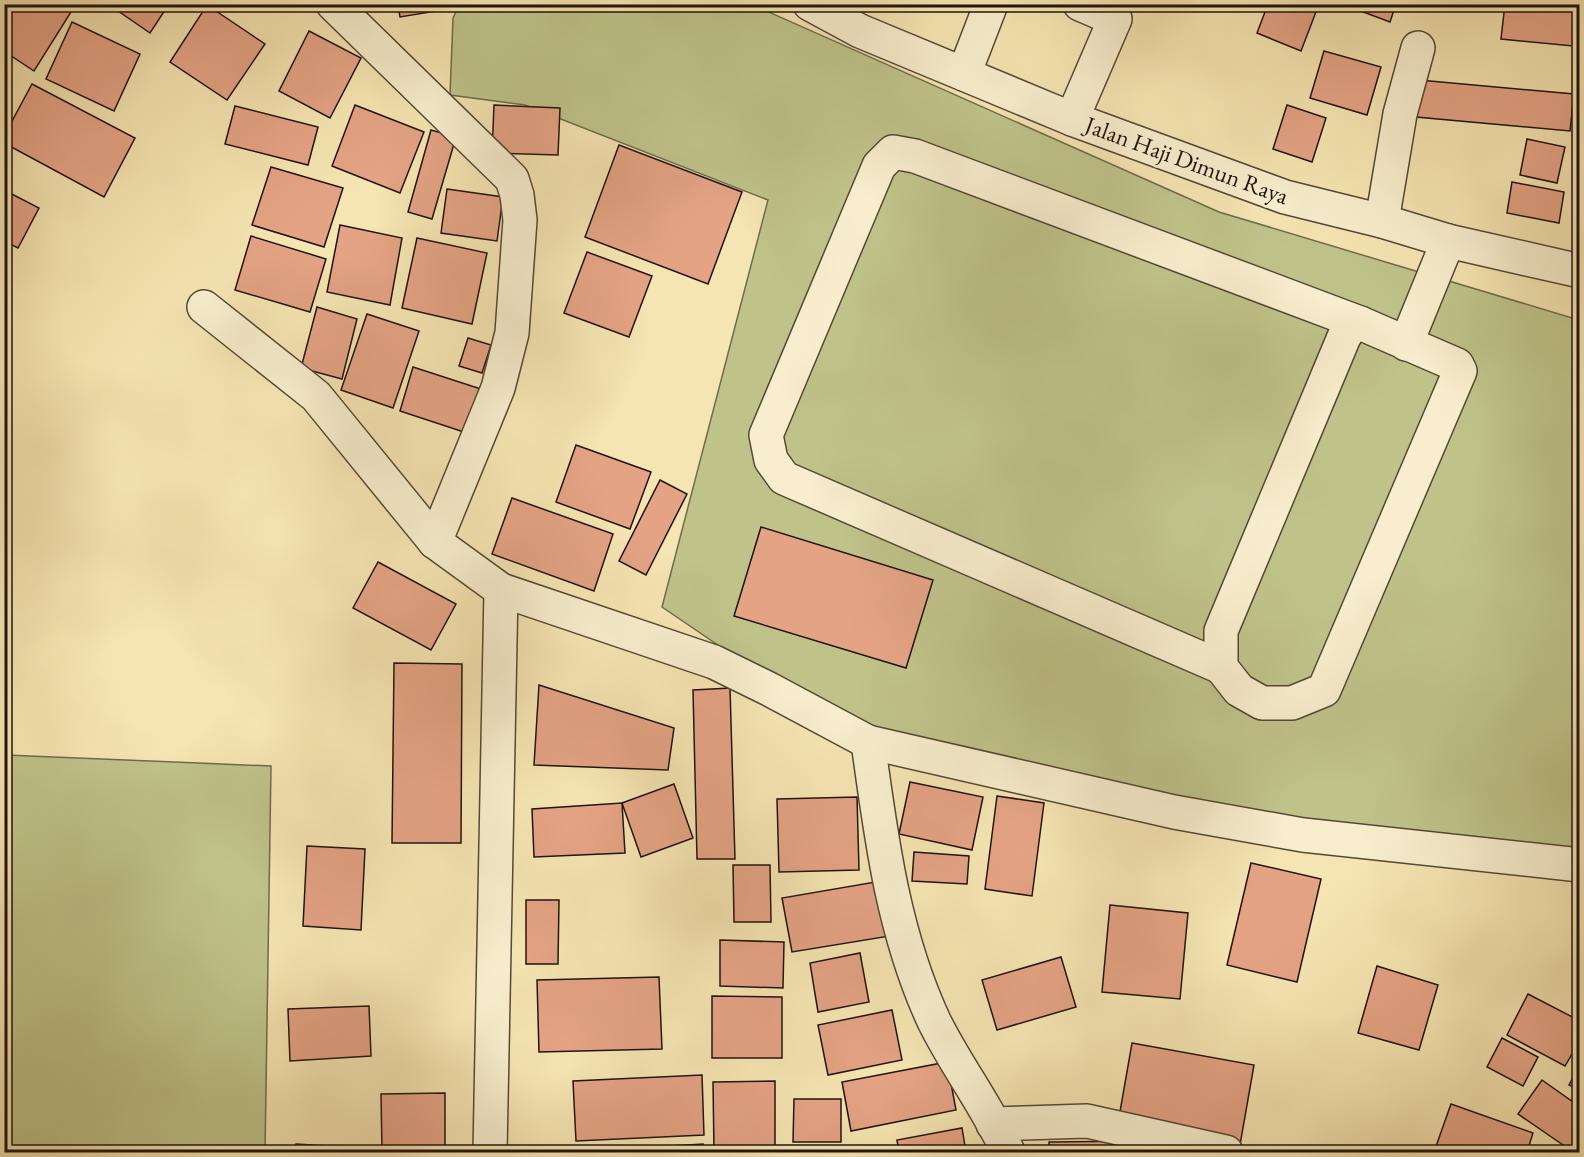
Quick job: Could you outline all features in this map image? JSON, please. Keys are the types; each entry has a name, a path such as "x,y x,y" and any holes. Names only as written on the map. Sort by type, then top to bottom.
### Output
{"street":[{"path":"333,4 512,179 518,195 520,220 512,333 498,388 435,542"},
{"name":"Jalan Haji Dimun Raya","path":"810,4 860,31 1072,119 1285,197 1382,221 1448,241 1580,271"},
{"path":"964,74 991,4"},
{"path":"1072,119 1115,19 1080,4"},
{"path":"1382,221 1400,114 1418,48"},
{"path":"893,152 915,156 1360,323 1457,365 1460,371 1324,690 1292,703 1262,703 1239,690 1221,667 784,478 771,460 766,435 879,166 893,152"},
{"path":"1406,344 1448,241"},
{"path":"204,308 316,396 435,542 501,590 714,662 868,742 1174,812 1303,835 1580,865"},
{"path":"1221,667 1221,631 1344,337 1351,326 1360,323"},
{"path":"490,1152 501,590"},
{"path":"868,742 884,858 903,940 934,1021 1008,1152"},
{"path":"993,1124 1087,1121 1226,1152"}],"green space":[{"path":"459,5 753,5 1219,212 1579,320 1579,848 1318,834 894,765 662,607 768,200 525,105 450,95 453,18"},
{"path":"5,755 271,766 265,1152 5,1152"}],"building":[{"path":"4,4 76,4 34,71 4,51"},
{"path":"108,4 169,4 150,33"},
{"path":"398,4 479,4 400,17"},
{"path":"1268,4 1319,4 1301,51 1257,33"},
{"path":"1342,4 1396,4 1390,22"},
{"path":"1505,4 1577,4 1573,46 1501,39"},
{"path":"207,5 265,44 227,100 170,62"},
{"path":"72,22 140,54 114,111 46,79"},
{"path":"309,31 361,58 330,118 279,91"},
{"path":"1324,51 1381,67 1367,115 1310,98"},
{"path":"1419,80 1574,94 1570,131 1416,117"},
{"path":"32,84 135,138 104,197 4,143 4,136"},
{"path":"355,105 424,132 400,193 332,166"},
{"path":"494,105 560,108 558,155 492,153"},
{"path":"1287,105 1326,118 1312,162 1273,149"},
{"path":"235,106 318,127 308,165 225,144"},
{"path":"431,130 456,137 432,219 408,212"},
{"path":"1527,139 1565,147 1557,183 1520,175"},
{"path":"619,145 742,192 708,284 585,237"},
{"path":"271,167 343,188 324,247 252,225"},
{"path":"1512,182 1564,192 1559,223 1507,213"},
{"path":"447,189 503,197 497,241 441,233"},
{"path":"4,190 39,208 18,248 4,241"},
{"path":"340,225 402,238 390,305 327,292"},
{"path":"251,236 326,259 310,312 235,290"},
{"path":"417,238 487,253 472,324 402,308"},
{"path":"587,252 652,276 629,337 564,313"},
{"path":"317,307 357,319 342,379 301,368"},
{"path":"367,314 419,331 393,408 341,390"},
{"path":"468,338 491,345 482,373 459,366"},
{"path":"413,367 484,390 470,434 400,411"},
{"path":"576,445 651,472 630,529 556,502"},
{"path":"660,480 687,494 646,575 619,561"},
{"path":"512,498 613,534 594,591 492,554"},
{"path":"761,527 933,580 906,668 734,616"},
{"path":"378,562 456,604 431,650 353,608"},
{"path":"394,663 462,664 461,843 392,843"},
{"path":"539,685 674,728 668,770 534,765"},
{"path":"730,688 735,859 697,859 693,690"},
{"path":"910,782 983,797 972,850 899,834"},
{"path":"674,784 693,838 641,857 622,803"},
{"path":"997,796 1044,803 1032,896 985,889"},
{"path":"857,797 859,870 779,872 777,799"},
{"path":"622,803 625,853 534,857 532,809"},
{"path":"307,846 365,849 361,930 303,926"},
{"path":"914,852 969,856 967,884 912,881"},
{"path":"1251,863 1321,879 1297,982 1227,965"},
{"path":"733,865 770,865 771,922 734,922"},
{"path":"881,881 890,936 792,952 782,898"},
{"path":"526,900 559,900 558,964 526,964"},
{"path":"1110,905 1188,913 1180,999 1102,992"},
{"path":"720,940 784,942 783,988 720,986"},
{"path":"860,953 869,1002 818,1012 810,963"},
{"path":"1061,957 1076,1007 997,1030 982,980"},
{"path":"1377,966 1438,985 1419,1050 1358,1033"},
{"path":"659,977 662,1049 539,1052 537,980"},
{"path":"1528,994 1580,1021 1580,1040 1565,1066 1507,1035"},
{"path":"712,996 782,997 782,1058 712,1058"},
{"path":"369,1006 371,1056 290,1061 288,1009"},
{"path":"892,1010 902,1060 828,1075 818,1025"},
{"path":"1502,1038 1538,1057 1523,1086 1487,1067"},
{"path":"1132,1043 1254,1065 1240,1145 1118,1123"},
{"path":"947,1062 956,1110 851,1131 842,1082"},
{"path":"1580,1065 1580,1091 1569,1085"},
{"path":"702,1075 704,1135 576,1141 573,1081"},
{"path":"1542,1080 1580,1107 1580,1134 1569,1149 1518,1114"},
{"path":"775,1081 775,1151 714,1152 713,1082"},
{"path":"445,1093 445,1152 382,1152 381,1094"},
{"path":"794,1099 841,1099 841,1142 793,1142"},
{"path":"1451,1104 1533,1133 1527,1152 1434,1152"},
{"path":"962,1128 966,1152 899,1152 897,1140"},
{"path":"1141,1141 1141,1152 1049,1152 1049,1142"},
{"path":"296,1144 361,1148 360,1152 296,1152"},
{"path":"703,1144 703,1152 585,1152 585,1151"}]}
